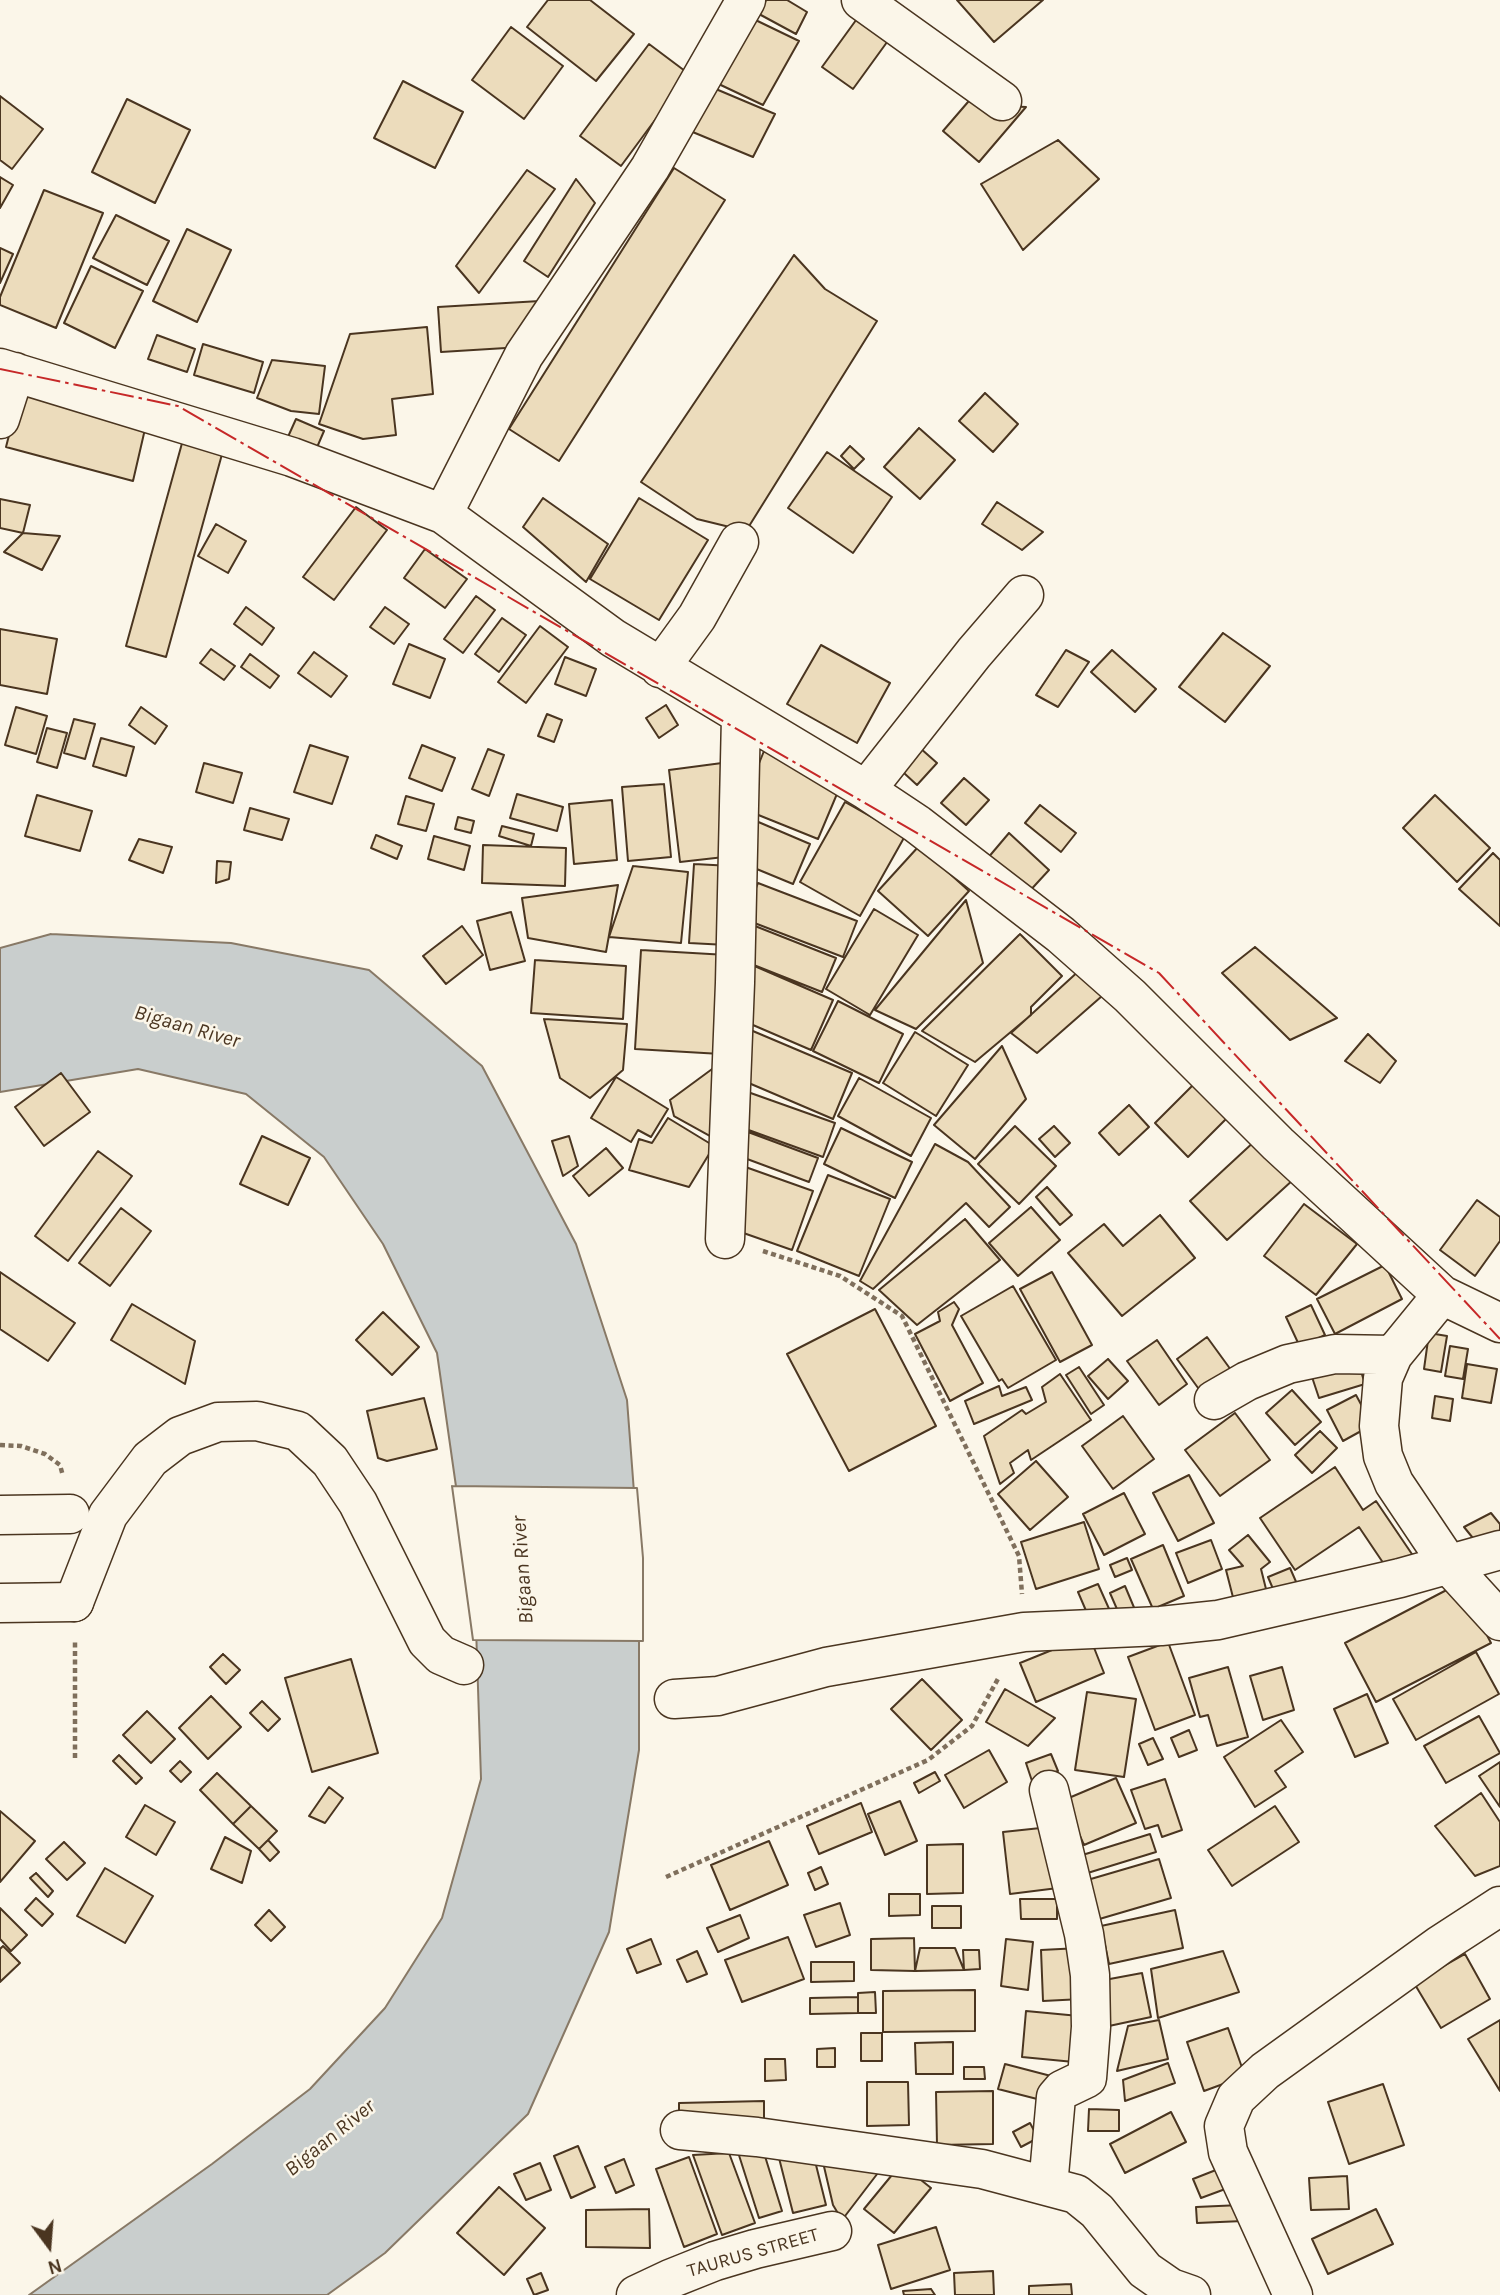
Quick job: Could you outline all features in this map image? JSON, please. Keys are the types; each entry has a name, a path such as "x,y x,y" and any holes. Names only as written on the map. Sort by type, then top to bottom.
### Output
{"street":[{"path":"443,514 524,355 650,168 746,0"},
{"path":"861,0 1002,101"},
{"path":"0,419 7,370 292,457 443,514 614,638 866,790 917,824 1061,934 1130,996 1278,1144 1442,1295 1500,1323"},
{"path":"660,668 697,617 739,542"},
{"path":"866,790 974,653 1024,595"},
{"path":"725,1239 735,983 741,716"},
{"path":"1442,1295 1393,1355 1383,1378 1379,1426 1383,1457 1394,1483 1449,1565 1500,1620"},
{"path":"1214,1400 1247,1381 1288,1364 1335,1354 1393,1355"},
{"path":"0,1603 74,1602 108,1515 150,1459 180,1436 218,1422 257,1421 298,1431 330,1461 358,1503 427,1641 441,1655 464,1665"},
{"path":"0,1515 70,1514"},
{"path":"674,1699 718,1696 826,1667 1024,1632 1161,1626 1218,1620 1400,1578 1500,1550"},
{"path":"1048,2186 1056,2097 1062,2090 1087,2078 1091,2027 1090,1975 1084,1934 1049,1790"},
{"path":"1293,2295 1228,2152 1224,2126 1237,2098 1265,2071 1440,1945 1500,1906"},
{"path":"680,2130 757,2137 982,2168 1076,2194 1097,2211 1145,2270 1171,2288 1191,2295"},
{"name":"TAURUS STREET","path":"636,2295 670,2278 715,2261 832,2231"}],"path":[{"path":"666,1877 928,1760 972,1726 1024,1632 1019,1556 902,1316 840,1276 725,1239"},
{"path":"0,1445 21,1446 46,1454 60,1465 70,1514"},
{"path":"74,1602 75,1758"}],"water":[{"name":"Bigaan River","path":"51,934 231,943 369,970 482,1066 576,1244 627,1400 639,1558 639,1750 609,1932 528,2114 385,2253 327,2295 29,2295 212,2164 310,2089 385,2008 442,1918 481,1779 476,1627 437,1353 383,1244 324,1157 246,1094 138,1069 0,1092 0,948"}],"pier":[{"path":"452,1486 637,1488 643,1558 643,1641 473,1640"}],"building":[{"path":"548,0 590,0 634,34 596,81 527,27"},
{"path":"766,0 787,0 807,12 796,34 759,14"},
{"path":"957,0 1043,0 994,42"},
{"path":"741,13 799,41 763,105 706,78"},
{"path":"859,16 890,38 853,89 822,67"},
{"path":"511,27 563,66 524,119 472,80"},
{"path":"649,44 689,74 621,166 580,136"},
{"path":"403,81 463,112 435,168 374,138"},
{"path":"704,84 775,114 753,157 683,128"},
{"path":"974,95 987,105 1026,107 979,162 943,131"},
{"path":"0,96 43,129 12,169 0,160"},
{"path":"127,99 190,130 155,203 92,172"},
{"path":"1058,140 1099,179 1023,250 981,184"},
{"path":"674,168 725,200 559,461 509,429"},
{"path":"527,170 555,189 479,293 456,266"},
{"path":"0,177 13,185 0,208"},
{"path":"576,179 595,203 548,277 524,261"},
{"path":"44,190 103,213 56,328 0,305 0,297"},
{"path":"116,215 169,241 147,285 93,258"},
{"path":"187,229 231,250 197,322 153,301"},
{"path":"0,248 13,254 0,283"},
{"path":"794,255 825,289 877,321 746,531 697,519 641,482"},
{"path":"91,266 143,291 115,348 64,323"},
{"path":"540,301 522,347 441,352 438,307"},
{"path":"427,327 433,394 392,399 396,435 363,439 319,424 350,334"},
{"path":"157,335 195,349 187,372 148,359"},
{"path":"203,344 263,362 254,393 194,375"},
{"path":"272,360 325,366 319,414 291,411 257,398"},
{"path":"20,392 145,429 133,481 6,447"},
{"path":"985,393 1018,424 993,452 959,421"},
{"path":"296,419 324,431 315,452 287,439"},
{"path":"919,428 955,460 920,499 884,467"},
{"path":"184,436 224,447 166,657 126,646"},
{"path":"850,446 864,459 854,469 841,456"},
{"path":"827,452 892,497 853,553 788,508"},
{"path":"543,498 608,544 586,582 523,527"},
{"path":"639,498 708,540 659,620 590,579"},
{"path":"0,499 30,505 23,533 0,528"},
{"path":"997,502 1043,532 1022,550 982,524"},
{"path":"356,507 387,530 334,600 303,577"},
{"path":"216,524 246,541 228,573 198,556"},
{"path":"23,533 60,536 42,570 4,552"},
{"path":"425,549 467,579 445,608 404,578"},
{"path":"476,596 495,610 463,653 444,639"},
{"path":"246,607 274,628 262,645 234,624"},
{"path":"385,607 409,624 394,644 370,627"},
{"path":"502,618 526,635 499,672 475,654"},
{"path":"540,626 568,647 526,703 498,682"},
{"path":"0,629 57,639 47,694 0,685"},
{"path":"1223,633 1270,666 1225,722 1179,687"},
{"path":"409,644 445,659 430,698 393,684"},
{"path":"821,645 890,683 857,743 787,704"},
{"path":"211,649 235,666 224,680 200,663"},
{"path":"1066,650 1089,662 1058,707 1036,695"},
{"path":"1112,650 1156,689 1135,712 1091,672"},
{"path":"314,652 347,676 331,697 298,673"},
{"path":"250,654 279,676 270,688 241,667"},
{"path":"565,657 596,669 586,696 555,684"},
{"path":"666,705 678,725 659,738 646,718"},
{"path":"16,707 47,716 36,754 5,745"},
{"path":"141,707 167,726 155,744 129,725"},
{"path":"547,714 562,720 554,742 538,736"},
{"path":"74,719 95,724 85,759 64,753"},
{"path":"47,728 67,733 57,768 37,762"},
{"path":"101,738 134,747 126,776 93,766"},
{"path":"911,740 937,763 917,785 892,762"},
{"path":"310,745 348,757 332,804 294,792"},
{"path":"422,745 455,758 442,791 409,778"},
{"path":"488,749 504,755 489,796 472,789"},
{"path":"764,751 842,782 818,839 741,808"},
{"path":"204,763 242,773 233,803 196,792"},
{"path":"722,763 733,856 680,862 669,770"},
{"path":"964,778 989,800 966,825 941,803"},
{"path":"664,784 671,857 628,861 622,787"},
{"path":"517,794 563,807 557,831 510,818"},
{"path":"37,795 92,811 80,851 25,836"},
{"path":"1435,795 1490,848 1457,882 1403,828"},
{"path":"406,796 434,804 426,831 398,824"},
{"path":"612,800 617,860 574,864 569,804"},
{"path":"845,802 905,836 860,916 800,882"},
{"path":"1040,805 1076,833 1061,852 1025,823"},
{"path":"250,808 289,819 282,840 244,830"},
{"path":"458,817 474,821 471,833 455,829"},
{"path":"749,818 810,844 793,884 747,865"},
{"path":"502,826 534,834 531,846 499,836"},
{"path":"1009,833 1049,870 1026,895 987,859"},
{"path":"376,835 402,846 397,859 371,848"},
{"path":"434,836 470,846 464,870 428,859"},
{"path":"139,839 172,847 163,873 129,860"},
{"path":"483,845 566,848 565,886 482,883"},
{"path":"919,846 969,891 928,936 878,891"},
{"path":"1493,853 1500,860 1500,926 1459,889"},
{"path":"217,861 231,862 229,879 216,883"},
{"path":"694,864 732,866 727,945 689,943"},
{"path":"633,866 688,872 681,943 609,937"},
{"path":"758,883 857,921 843,957 744,919"},
{"path":"618,885 606,952 528,938 522,898"},
{"path":"966,900 983,963 916,1029 875,1010"},
{"path":"874,909 918,935 870,1015 826,989"},
{"path":"511,912 525,961 490,970 477,921"},
{"path":"462,926 483,955 446,984 423,956"},
{"path":"755,926 836,958 822,992 741,960"},
{"path":"1020,934 1062,976 1031,1007 1031,1015 975,1062 922,1031"},
{"path":"1255,947 1337,1018 1290,1040 1222,973"},
{"path":"641,950 727,955 721,1054 635,1049"},
{"path":"535,960 626,966 623,1019 531,1013"},
{"path":"743,961 833,1000 811,1050 739,1019"},
{"path":"1082,968 1110,989 1037,1053 1011,1033"},
{"path":"838,1001 903,1034 879,1083 813,1051"},
{"path":"544,1019 627,1024 623,1070 590,1098 560,1078"},
{"path":"741,1026 852,1073 833,1119 737,1078"},
{"path":"915,1032 968,1065 936,1116 883,1083"},
{"path":"1368,1034 1396,1061 1380,1083 1345,1061"},
{"path":"1002,1046 1026,1099 975,1159 934,1125"},
{"path":"723,1061 721,1142 674,1116 670,1100"},
{"path":"61,1073 90,1112 44,1146 15,1107"},
{"path":"616,1077 668,1109 651,1137 638,1130 631,1142 591,1118"},
{"path":"859,1078 931,1118 911,1156 838,1116"},
{"path":"1193,1085 1227,1118 1188,1157 1155,1123"},
{"path":"745,1091 835,1123 823,1157 732,1124"},
{"path":"1129,1105 1149,1127 1119,1155 1099,1133"},
{"path":"668,1118 714,1146 689,1187 629,1170 639,1139 652,1143"},
{"path":"1015,1126 1056,1166 1019,1204 978,1164"},
{"path":"1054,1126 1070,1143 1055,1157 1039,1139"},
{"path":"841,1128 912,1162 895,1198 824,1164"},
{"path":"748,1132 818,1158 809,1182 739,1156"},
{"path":"262,1136 310,1158 288,1205 240,1184"},
{"path":"569,1136 578,1166 563,1176 552,1141"},
{"path":"1257,1139 1294,1179 1227,1240 1190,1201"},
{"path":"935,1144 968,1162 1010,1207 989,1227 966,1203 873,1289 860,1281"},
{"path":"606,1148 623,1168 589,1196 573,1176"},
{"path":"98,1151 132,1176 68,1261 35,1236"},
{"path":"737,1164 813,1191 792,1250 732,1229"},
{"path":"828,1175 890,1199 859,1276 797,1251"},
{"path":"1047,1187 1072,1215 1060,1225 1036,1197"},
{"path":"1477,1200 1500,1217 1500,1241 1475,1276 1440,1250"},
{"path":"1304,1204 1357,1244 1316,1295 1264,1256"},
{"path":"1031,1207 1060,1240 1018,1276 989,1243"},
{"path":"121,1208 151,1231 110,1286 79,1263"},
{"path":"1160,1215 1195,1258 1122,1316 1068,1253 1104,1224 1123,1246"},
{"path":"965,1219 1000,1260 917,1325 879,1290"},
{"path":"1385,1265 1402,1299 1335,1334 1317,1299"},
{"path":"0,1272 75,1323 48,1361 0,1329"},
{"path":"1052,1272 1092,1345 1060,1362 1020,1289"},
{"path":"1013,1286 1056,1360 1008,1388 1002,1379 999,1381 961,1316"},
{"path":"954,1302 959,1309 952,1325 983,1383 950,1401 915,1334 940,1321 938,1312"},
{"path":"132,1304 195,1341 185,1384 111,1340"},
{"path":"1311,1305 1325,1335 1300,1347 1286,1317"},
{"path":"875,1309 936,1426 849,1471 787,1354"},
{"path":"383,1312 419,1347 392,1375 356,1340"},
{"path":"1429,1333 1447,1336 1441,1372 1424,1369"},
{"path":"1207,1337 1231,1370 1201,1392 1177,1359"},
{"path":"1157,1340 1187,1384 1159,1405 1127,1361"},
{"path":"1450,1346 1468,1349 1463,1379 1445,1376"},
{"path":"1108,1359 1128,1381 1108,1399 1088,1376"},
{"path":"1358,1362 1365,1384 1319,1398 1312,1377"},
{"path":"1467,1364 1497,1369 1491,1403 1462,1398"},
{"path":"1079,1367 1104,1405 1091,1414 1066,1375"},
{"path":"1060,1374 1091,1420 1031,1460 1028,1450 1010,1463 1014,1473 1000,1484 984,1436 1022,1410 1026,1414 1046,1402 1042,1387"},
{"path":"999,1386 1002,1396 1026,1387 1032,1400 974,1424 965,1401"},
{"path":"1292,1390 1321,1422 1295,1445 1266,1413"},
{"path":"1356,1395 1372,1425 1343,1441 1327,1410"},
{"path":"1435,1396 1453,1399 1450,1421 1432,1418"},
{"path":"424,1398 437,1449 387,1461 378,1458 367,1411"},
{"path":"1235,1413 1270,1460 1220,1496 1185,1450"},
{"path":"1123,1416 1154,1459 1113,1489 1082,1446"},
{"path":"1320,1431 1337,1448 1312,1473 1295,1455"},
{"path":"1036,1461 1068,1497 1030,1530 998,1494"},
{"path":"1335,1467 1363,1510 1376,1501 1418,1563 1394,1579 1359,1527 1295,1570 1260,1518"},
{"path":"1189,1475 1214,1523 1178,1541 1153,1493"},
{"path":"1124,1493 1145,1534 1104,1555 1083,1514"},
{"path":"1491,1513 1500,1524 1500,1544 1485,1553 1464,1527"},
{"path":"1084,1522 1099,1569 1036,1589 1021,1542"},
{"path":"1248,1535 1270,1562 1261,1569 1269,1601 1236,1609 1226,1570 1243,1566 1229,1550"},
{"path":"1211,1540 1222,1569 1188,1583 1176,1553"},
{"path":"1163,1545 1184,1596 1153,1609 1131,1559"},
{"path":"1127,1558 1132,1570 1115,1577 1110,1565"},
{"path":"1290,1568 1301,1593 1279,1603 1268,1577"},
{"path":"1460,1583 1491,1643 1376,1702 1345,1643"},
{"path":"1098,1584 1110,1611 1090,1620 1078,1592"},
{"path":"1125,1586 1138,1617 1123,1623 1110,1593"},
{"path":"1089,1635 1104,1673 1036,1702 1020,1663"},
{"path":"1168,1642 1195,1715 1155,1730 1128,1657"},
{"path":"1476,1652 1499,1694 1416,1740 1393,1699"},
{"path":"223,1654 240,1670 226,1684 210,1667"},
{"path":"351,1659 378,1753 312,1772 285,1678"},
{"path":"1228,1667 1248,1737 1217,1746 1208,1715 1200,1717 1189,1678"},
{"path":"1282,1667 1294,1710 1263,1720 1250,1676"},
{"path":"922,1679 962,1720 931,1750 891,1709"},
{"path":"1005,1689 1055,1718 1028,1746 986,1722"},
{"path":"1087,1692 1136,1699 1124,1777 1075,1770"},
{"path":"1367,1694 1388,1743 1355,1757 1334,1709"},
{"path":"211,1696 241,1727 208,1759 179,1728"},
{"path":"262,1701 280,1719 268,1731 250,1713"},
{"path":"147,1711 175,1739 151,1763 123,1735"},
{"path":"1479,1716 1500,1753 1446,1783 1424,1746"},
{"path":"1281,1720 1303,1752 1275,1771 1286,1787 1255,1807 1224,1757"},
{"path":"1189,1730 1197,1750 1179,1757 1171,1738"},
{"path":"1153,1738 1163,1759 1148,1765 1139,1744"},
{"path":"989,1750 1007,1782 964,1808 945,1775"},
{"path":"1051,1754 1058,1771 1032,1781 1026,1763"},
{"path":"119,1755 142,1778 136,1784 113,1761"},
{"path":"180,1761 191,1772 181,1782 170,1771"},
{"path":"1500,1762 1500,1807 1479,1776"},
{"path":"935,1772 940,1781 919,1793 914,1783"},
{"path":"217,1773 251,1806 233,1824 200,1790"},
{"path":"1116,1778 1136,1823 1084,1845 1064,1800"},
{"path":"1165,1779 1182,1830 1162,1837 1158,1825 1145,1829 1131,1790"},
{"path":"329,1787 343,1798 325,1823 309,1816"},
{"path":"1481,1793 1500,1822 1500,1866 1475,1876 1435,1826"},
{"path":"900,1801 917,1841 885,1855 868,1814"},
{"path":"861,1803 872,1832 819,1854 807,1826"},
{"path":"145,1805 175,1822 156,1855 126,1837"},
{"path":"251,1806 277,1831 259,1849 233,1824"},
{"path":"1275,1806 1299,1842 1232,1886 1208,1850"},
{"path":"0,1811 35,1841 0,1882"},
{"path":"1050,1827 1058,1888 1010,1894 1003,1832"},
{"path":"1150,1834 1156,1852 1081,1875 1076,1857"},
{"path":"225,1837 251,1851 242,1883 211,1869"},
{"path":"268,1840 279,1852 270,1861 259,1849"},
{"path":"769,1841 788,1885 730,1910 711,1865"},
{"path":"64,1842 85,1863 67,1880 46,1859"},
{"path":"963,1844 963,1893 927,1894 927,1845"},
{"path":"1159,1859 1171,1898 1096,1920 1084,1881"},
{"path":"821,1867 828,1884 815,1890 808,1873"},
{"path":"105,1868 153,1896 125,1943 77,1916"},
{"path":"36,1873 53,1891 48,1897 30,1878"},
{"path":"889,1894 920,1894 920,1915 889,1916"},
{"path":"36,1898 53,1914 42,1926 25,1910"},
{"path":"1020,1899 1057,1899 1057,1919 1021,1919"},
{"path":"840,1903 850,1935 816,1947 804,1915"},
{"path":"932,1906 961,1906 961,1928 932,1928"},
{"path":"0,1908 27,1935 11,1951 0,1939"},
{"path":"269,1910 285,1927 271,1941 255,1925"},
{"path":"1175,1910 1183,1948 1109,1964 1101,1926"},
{"path":"740,1915 749,1938 718,1952 707,1928"},
{"path":"788,1937 804,1979 742,2002 725,1960"},
{"path":"914,1938 915,1971 871,1970 871,1939"},
{"path":"651,1939 661,1964 637,1973 627,1949"},
{"path":"1006,1939 1033,1942 1028,1990 1001,1986"},
{"path":"3,1946 20,1963 0,1982 0,1949"},
{"path":"920,1948 955,1948 964,1970 915,1971"},
{"path":"1080,1948 1082,1999 1043,2001 1041,1950"},
{"path":"963,1950 979,1950 980,1969 964,1970"},
{"path":"697,1951 707,1974 687,1982 677,1960"},
{"path":"1223,1951 1239,1992 1158,2018 1151,1969"},
{"path":"1465,1954 1490,1999 1441,2028 1414,1983"},
{"path":"811,1962 854,1962 854,1981 811,1982"},
{"path":"1142,1973 1151,2017 1109,2026 1099,1981"},
{"path":"975,1990 975,2031 883,2032 883,1991"},
{"path":"875,1992 876,2013 858,2013 858,1993"},
{"path":"858,1997 858,2013 810,2014 810,1998"},
{"path":"1026,2011 1079,2016 1074,2062 1022,2057"},
{"path":"1159,2020 1168,2059 1117,2071 1128,2026"},
{"path":"1500,2020 1500,2091 1468,2039"},
{"path":"1228,2028 1245,2076 1204,2091 1187,2042"},
{"path":"861,2033 882,2033 882,2061 861,2061"},
{"path":"953,2042 953,2074 916,2074 915,2043"},
{"path":"835,2048 835,2067 817,2067 817,2049"},
{"path":"765,2059 785,2059 786,2080 765,2081"},
{"path":"1168,2063 1175,2083 1125,2101 1123,2080"},
{"path":"1005,2064 1051,2076 1045,2101 998,2089"},
{"path":"964,2067 984,2067 985,2079 964,2079"},
{"path":"867,2082 908,2082 909,2125 867,2126"},
{"path":"1383,2084 1404,2145 1349,2164 1328,2102"},
{"path":"993,2091 993,2144 937,2145 936,2092"},
{"path":"764,2101 764,2121 679,2122 679,2103"},
{"path":"1089,2109 1119,2110 1119,2131 1088,2131"},
{"path":"1171,2112 1186,2142 1125,2173 1110,2144"},
{"path":"1030,2123 1038,2138 1021,2147 1013,2132"},
{"path":"578,2146 595,2187 571,2198 554,2156"},
{"path":"737,2149 764,2153 782,2211 759,2218"},
{"path":"812,2149 826,2205 793,2213 779,2158"},
{"path":"729,2153 755,2223 722,2235 693,2155"},
{"path":"689,2157 717,2234 684,2247 656,2169"},
{"path":"822,2158 884,2165 842,2220 833,2205"},
{"path":"624,2159 634,2185 616,2193 605,2167"},
{"path":"540,2163 551,2190 526,2200 514,2174"},
{"path":"901,2164 931,2188 894,2233 864,2209"},
{"path":"1221,2168 1228,2188 1201,2198 1193,2179"},
{"path":"1347,2176 1349,2209 1311,2210 1309,2178"},
{"path":"499,2187 545,2228 504,2275 457,2233"},
{"path":"1241,2205 1243,2221 1197,2223 1196,2207"},
{"path":"649,2209 650,2248 586,2247 586,2210"},
{"path":"1376,2209 1393,2244 1328,2274 1312,2239"},
{"path":"936,2227 950,2270 891,2289 878,2245"},
{"path":"993,2271 994,2295 955,2295 954,2273"},
{"path":"541,2273 548,2290 534,2295 527,2279"},
{"path":"1071,2284 1072,2295 1029,2295 1029,2286"},
{"path":"931,2289 935,2295 904,2295 903,2291"}],"power":[{"path":"0,369 178,406 1159,973 1500,1339"}]}
